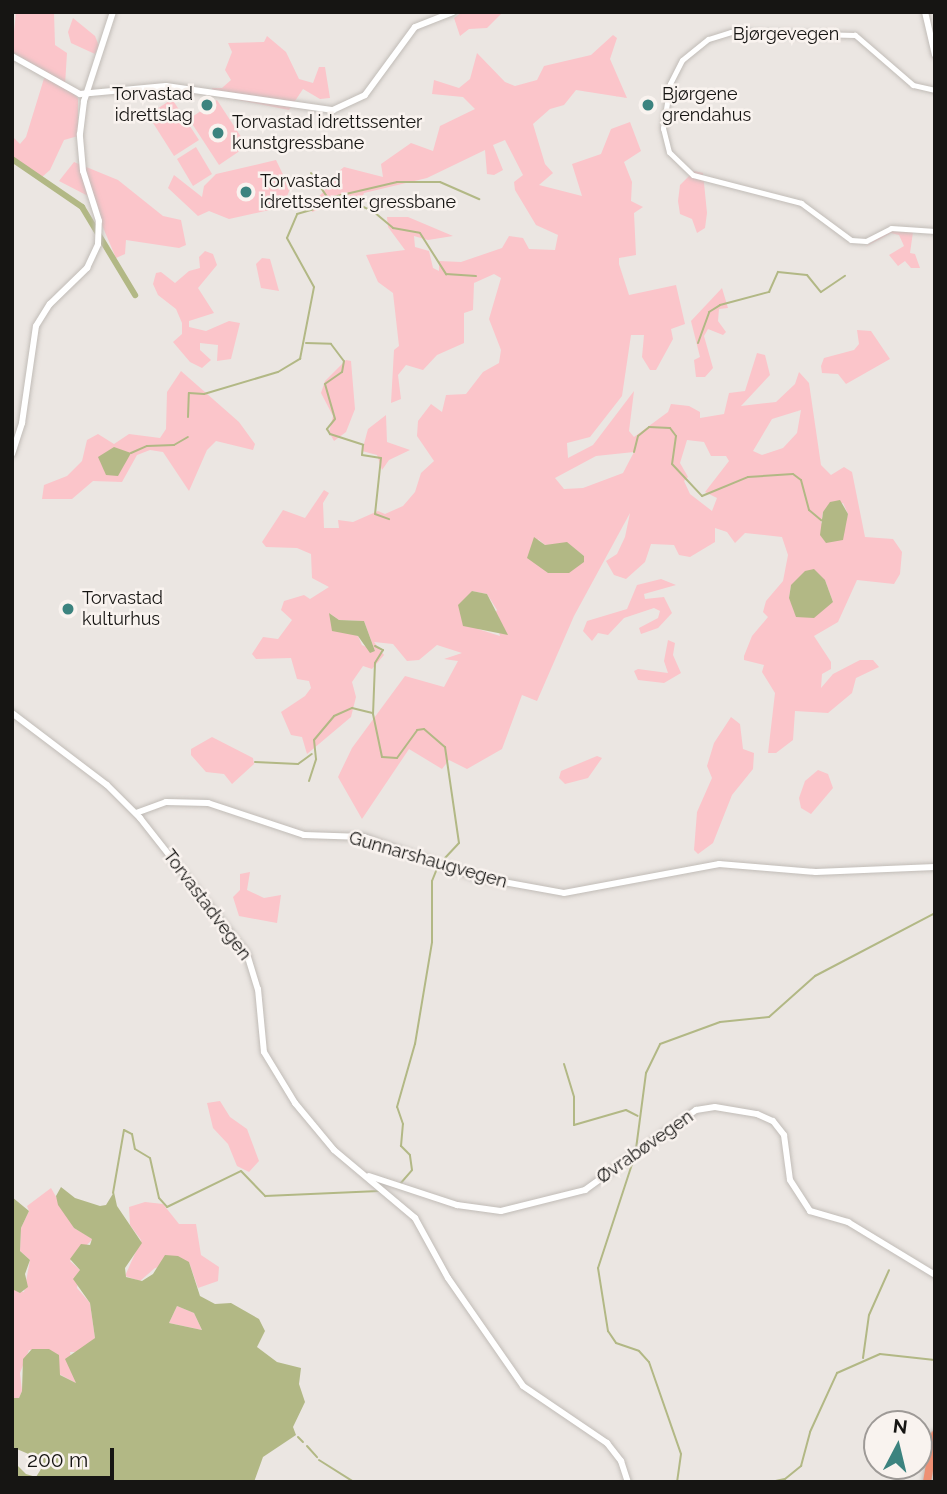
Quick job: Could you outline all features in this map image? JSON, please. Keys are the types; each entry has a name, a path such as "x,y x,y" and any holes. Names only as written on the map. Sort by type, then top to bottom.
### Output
{"highway":[{"path":"930,1482 935,1435"}],"main road":[{"path":"12,454 22,423 36,326 50,304 88,268 98,244 99,221 80,149 87,94 113,12"},
{"path":"12,56 69,91 87,94 166,86 337,109 365,95 415,27 453,12"},
{"path":"925,12 935,55"},
{"name":"Torvastadvegen","path":"12,713 107,785 136,813 247,954 258,989 262,1047 276,1074 327,1143 415,1218 448,1278 523,1386 607,1443 622,1463 628,1482"},
{"name":"Gunnarshaugvegen","path":"136,813 166,802 208,803 304,835 364,837 476,877 556,892 588,891 719,864 816,872 935,867"},
{"name":"Øvrabøvegen","path":"367,1176 479,1211 501,1211 584,1190 696,1110 715,1107 757,1114 773,1121 784,1135 793,1187 810,1211 848,1222 935,1275"}],"street":[{"name":"Bjørgevegen","path":"935,90 913,85 855,36 731,32 708,39 682,60 670,83 663,128 669,152 693,175 808,206 851,240 866,241 891,228 935,231"}],"shaded area":[{"path":"16,12 54,12 55,45 67,53 65,85 78,98 78,136 64,140 50,170 42,177 12,163 12,136 20,144 26,137 46,72 12,52"},
{"path":"462,12 503,12 487,28 469,29 460,36 454,18"},
{"path":"73,18 95,36 99,46 95,54 71,43 68,32"},
{"path":"613,35 617,38 610,59 627,98 576,90 564,105 550,109 533,124 545,164 553,173 539,185 582,196 572,164 601,154 611,129 630,122 641,151 624,162 632,182 631,201 643,207 634,213 636,255 619,258 619,264 629,295 676,285 685,324 671,329 673,339 656,370 650,370 642,357 644,335 631,335 622,396 590,437 567,443 568,458 593,445 634,391 629,431 634,437 668,412 671,404 689,406 700,412 700,418 724,414 729,393 745,391 757,353 765,355 770,375 741,406 776,402 795,384 799,372 809,383 821,465 831,475 844,467 852,472 865,537 893,539 902,552 900,574 894,584 857,580 838,622 814,636 831,662 831,669 822,674 821,688 833,674 860,660 873,660 879,667 856,678 852,693 828,713 795,711 793,740 776,753 768,753 775,693 762,672 764,665 744,660 744,656 752,636 768,617 763,612 766,601 783,581 788,555 782,537 745,533 735,543 727,532 715,528 715,542 690,557 679,555 674,545 651,544 645,562 626,579 614,575 606,561 617,554 625,537 630,513 574,616 537,701 522,695 502,749 467,769 449,760 442,769 409,749 362,819 338,777 352,748 405,676 444,687 458,661 444,659 462,653 437,645 419,660 407,661 393,644 374,642 384,655 372,669 363,666 352,682 356,697 351,717 307,754 302,737 291,735 281,712 305,696 311,688 309,681 297,679 291,658 256,659 252,654 263,637 278,639 292,620 281,610 284,601 304,595 310,599 329,587 312,578 311,554 297,548 266,547 262,542 283,510 305,518 324,490 329,493 323,503 324,528 339,528 338,520 353,522 378,511 385,514 403,506 415,492 421,473 434,461 417,436 418,421 431,404 442,412 446,395 466,394 483,372 499,363 501,350 489,319 501,278 494,274 474,283 473,310 464,313 464,343 437,355 423,370 406,365 398,375 401,399 391,403 394,350 399,346 393,293 378,282 366,255 405,250 388,227 387,217 408,217 453,236 428,240 414,236 415,247 429,251 433,268 439,271 439,261 461,262 502,248 509,236 523,238 529,249 555,250 558,235 536,225 515,190 514,182 523,175 505,140 493,145 503,170 494,175 487,174 485,150 427,178 364,193 359,205 335,204 312,212 311,205 325,190 318,177 332,177 344,167 383,177 381,164 411,143 433,151 440,126 475,109 463,97 432,94 434,80 459,88 470,79 477,53 505,82 515,86 537,80 544,66 591,55","holes":["801,410 797,433 783,448 762,455 753,451 772,419","687,440 704,442 711,456 726,456 729,461 705,492 717,498 712,511 690,494 684,481 688,477 680,463","634,452 623,473 583,488 564,489 555,478 596,456","843,503 848,514 840,537 821,523 823,512","538,539 545,545 569,544 584,556 548,573 538,563","825,580 833,602 789,598 791,585","472,591 487,594 497,610 494,615 500,636 478,629","329,613 339,620 364,621 375,651 362,645 358,636 344,631"]},
{"path":"267,36 286,52 299,79 313,83 319,67 325,67 330,98 320,99 303,89 289,110 213,95 212,88 222,88 231,80 225,70 232,52 228,43 264,42"},
{"path":"172,99 199,140 174,156 148,115"},
{"name":"Torvastad idrettssenter kunstgressbane","path":"217,100 247,146 219,165 189,119"},
{"path":"196,147 212,174 193,186 177,159"},
{"path":"276,160 290,189 285,201 274,209 229,219 209,211 198,216 168,188 174,175 202,197 204,186 216,174"},
{"path":"74,162 118,180 163,216 181,220 186,245 179,248 126,240 125,254 116,258 90,197 59,181"},
{"path":"694,171 703,173 707,213 705,228 697,233 692,219 680,214 678,201 680,185"},
{"path":"890,230 913,232 910,253 915,254 920,268 911,268 905,261 898,266 889,255 904,246 899,235 891,233 865,247"},
{"path":"205,251 213,254 217,265 198,288 214,313 189,321 189,327 206,331 229,321 240,323 231,359 217,361 218,345 200,343 200,350 211,360 202,368 190,362 173,342 182,334 182,323 176,309 158,295 153,284 156,273 161,272 175,283 189,271 200,268 199,257"},
{"path":"262,258 270,259 279,291 261,288 256,264"},
{"path":"722,288 728,308 719,309 718,321 726,332 723,335 708,329 704,336 713,368 705,377 696,377 694,360 700,357 691,321"},
{"path":"857,330 871,331 890,359 846,384 838,374 822,373 824,358 854,350 859,344"},
{"path":"346,360 351,361 355,409 346,432 334,441 329,432 333,416 321,393 325,381"},
{"path":"181,371 239,422 255,444 253,450 216,441 207,450 189,491 163,452 150,450 137,455 122,482 93,481 72,499 42,499 44,485 67,476 82,461 87,440 98,434 114,444 129,434 160,438 166,429 167,392"},
{"path":"386,415 387,442 410,450 389,460 382,470 377,455 362,451 368,429"},
{"path":"114,447 131,453 118,476 106,475 98,457"},
{"path":"840,500 848,514 843,540 826,543 820,535 823,512 830,502"},
{"path":"534,537 545,545 567,542 584,556 584,562 569,573 548,573 527,558"},
{"path":"814,569 825,580 833,602 814,618 796,617 789,598 791,585 805,571"},
{"path":"661,579 676,585 644,594 645,599 664,597 672,613 658,628 641,634 639,628 658,618 660,611 654,608 624,618 608,635 598,633 592,641 583,631 587,621 627,609 637,585"},
{"path":"472,591 487,594 508,635 463,626 458,605"},
{"path":"329,613 339,620 364,621 375,651 370,653 358,636 332,631"},
{"path":"668,640 675,643 673,655 681,673 664,683 638,680 634,671 638,669 668,673 664,661"},
{"path":"731,717 740,724 743,749 754,753 753,769 732,795 713,843 698,854 694,850 697,812 712,778 707,766 714,743"},
{"path":"212,737 253,758 254,764 232,784 224,774 206,772 191,755 191,749"},
{"path":"597,756 602,758 588,778 565,784 559,778 561,771"},
{"path":"818,770 828,774 833,788 811,814 801,808 799,798 805,781"},
{"path":"250,872 247,890 264,898 281,895 277,923 239,916 233,897 240,890 240,874"},
{"path":"220,1101 230,1117 247,1129 259,1161 249,1172 237,1166 228,1144 213,1128 207,1103"},
{"path":"61,1187 75,1198 100,1206 106,1205 114,1192 117,1206 142,1243 125,1268 126,1277 142,1281 153,1274 165,1255 178,1256 189,1262 200,1296 215,1304 231,1303 259,1319 265,1331 257,1347 277,1362 301,1368 299,1384 305,1402 293,1427 296,1435 263,1457 254,1482 12,1482 12,1460 26,1474 36,1477 41,1469 38,1458 12,1447 12,1398 19,1398 22,1391 23,1359 32,1349 49,1349 59,1355 60,1375 76,1383 65,1359 95,1338 90,1303 73,1279 80,1270 70,1259 81,1244 90,1245 92,1239 74,1228 58,1205 56,1196","holes":["177,1306 194,1313 202,1330 169,1323"]},
{"path":"51,1188 74,1228 93,1239 70,1261 80,1270 77,1288 90,1303 95,1338 79,1352 70,1352 76,1383 59,1374 56,1353 29,1350 20,1373 22,1391 19,1398 12,1398 12,1289 24,1292 30,1260 20,1251 21,1228 29,1211 27,1206"},
{"path":"12,1197 29,1211 21,1228 20,1251 30,1260 25,1274 28,1287 20,1293 12,1289"},
{"path":"145,1202 163,1204 179,1224 196,1224 201,1255 219,1267 218,1281 198,1288 189,1262 155,1268 140,1281 125,1276 141,1240 130,1225 129,1207"},
{"path":"177,1306 194,1313 202,1330 169,1323"}],"waterway":[{"path":"12,159 82,207 135,295"},
{"path":"311,173 328,198"},
{"path":"188,417 189,393 204,394 278,372 300,359 314,287 287,238 297,214 322,207 333,197 397,182 440,182 479,199"},
{"path":"344,197 374,212 393,228 420,233 446,274 476,276"},
{"path":"698,343 709,312 720,305 769,292 778,272 807,275 821,292 845,276"},
{"path":"306,343 331,344 344,361 342,372 325,384 335,419 327,429 330,434 363,445 362,455 381,458 375,514 389,519"},
{"path":"634,452 638,436 649,427 670,428 676,436 672,464 702,496 748,477 793,474 801,480 809,510 821,520"},
{"path":"131,453 147,446 174,445 188,437"},
{"path":"375,646 383,650 375,663 373,714 382,757 397,758 417,730 424,729 445,747 459,843 442,861"},
{"path":"309,781 316,759 314,740 334,716 352,708 372,713"},
{"path":"255,762 298,764 312,754"},
{"path":"400,1184 412,1170 410,1155 401,1146 403,1124 397,1107 415,1044 432,942 432,881 438,866"},
{"path":"636,1149 646,1073 660,1044 720,1022 769,1017 815,976 935,913"},
{"path":"564,1064 574,1097 574,1125 626,1110 638,1116"},
{"path":"113,1193 124,1130 132,1134 135,1149 150,1158 159,1198 167,1207 241,1171 265,1196 379,1191"},
{"path":"634,1158 598,1268 608,1331 616,1343 639,1351 649,1362 681,1454 677,1482"},
{"path":"863,1358 869,1315 889,1270"},
{"path":"771,1482 785,1479 801,1466 810,1432 837,1373 880,1354 935,1360"},
{"path":"298,1437 303,1442"},
{"path":"307,1446 317,1457"},
{"path":"319,1460 354,1482"}],"place":[{"name":"Torvastad idrettslag","path":"207,105"},
{"name":"Bjørgene grendahus","path":"648,105"},
{"name":"Torvastad idrettssenter kunstgressbane","path":"218,133"},
{"name":"Torvastad idrettssenter gressbane","path":"246,192"},
{"name":"Torvastad kulturhus","path":"68,609"}]}
